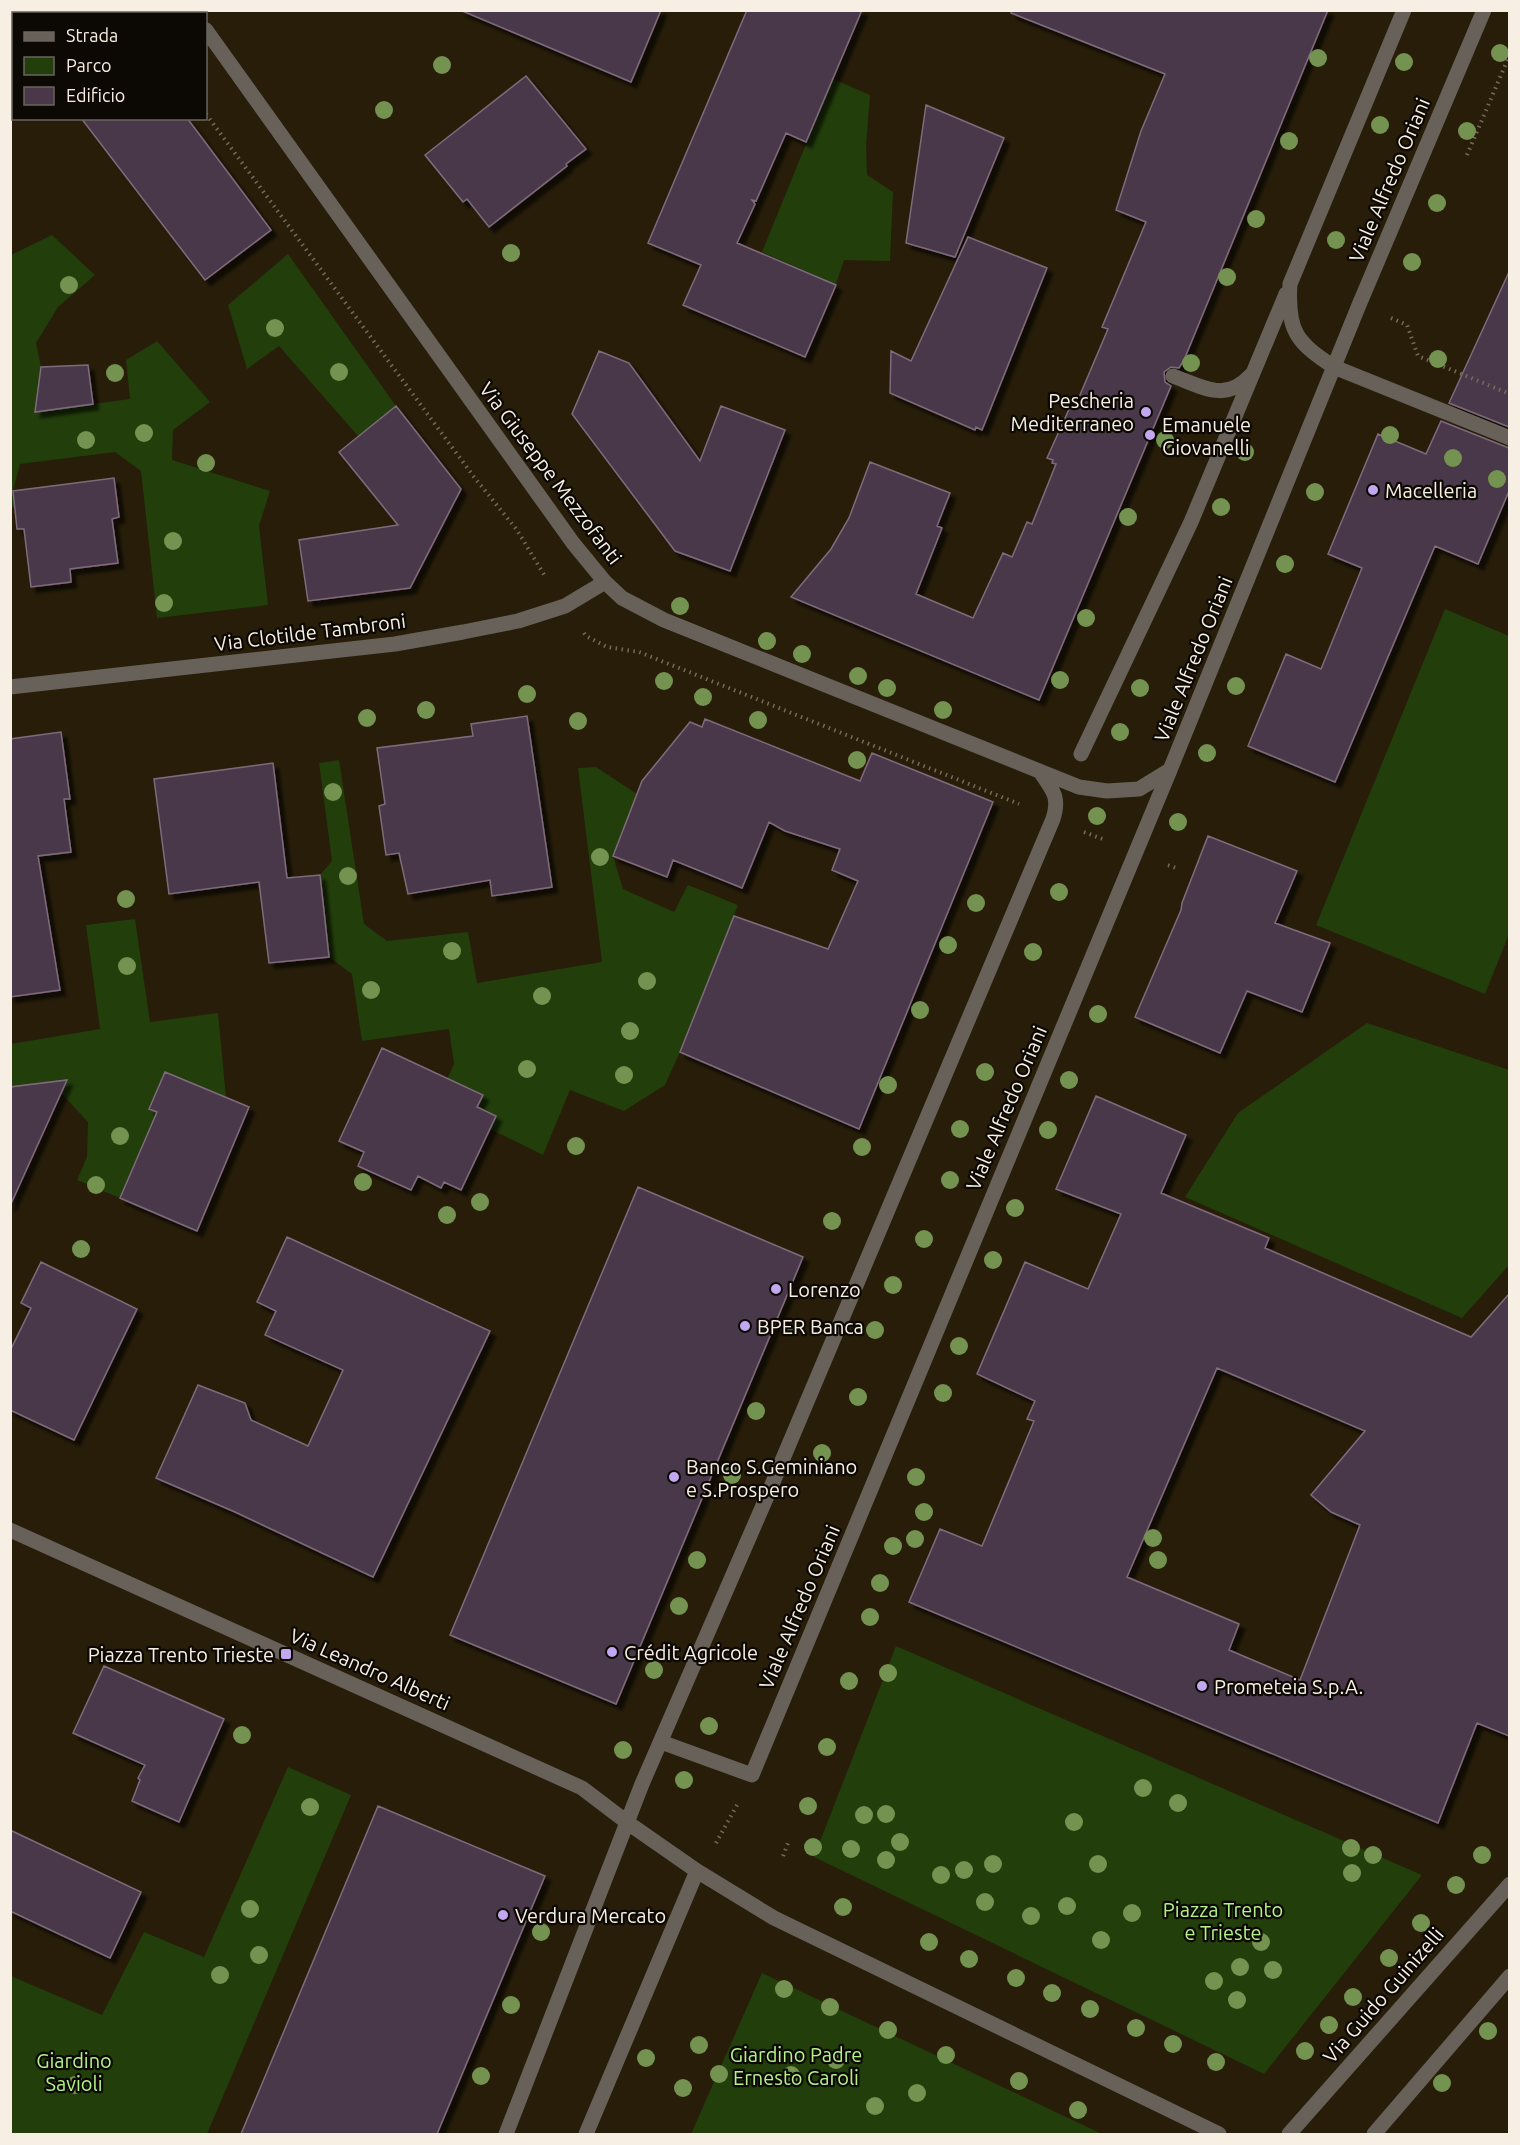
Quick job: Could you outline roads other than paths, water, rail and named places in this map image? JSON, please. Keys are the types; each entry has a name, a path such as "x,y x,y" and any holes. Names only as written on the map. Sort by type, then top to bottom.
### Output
{"street":[{"path":"1081,754 1191,522 1404,10"},
{"name":"Viale Alfredo Oriani","path":"661,1742 752,1775 1170,770 1363,294 1484,10"},
{"name":"Via Giuseppe Mezzofanti","path":"207,31 560,525 605,582 622,598 664,620 1079,788 1107,791 1139,789 1170,770"},
{"path":"1290,284 1288,310 1293,328 1313,353 1334,367 1509,438"},
{"path":"1173,376 1210,390 1229,391 1242,385 1253,373"},
{"name":"Via Clotilde Tambroni","path":"10,687 394,644 463,632 518,621 565,606 605,582"},
{"path":"506,2134 642,1784 1053,819 1056,795 1041,773"},
{"name":"Via Leandro Alberti","path":"10,1530 582,1788 628,1824 697,1871"},
{"path":"586,2134 697,1871 774,1918 1220,2134"},
{"name":"Via Guido Guinizelli","path":"1289,2134 1509,1884"},
{"path":"1374,2134 1509,1976"}],"place":[{"name":"Pescheria Mediterraneo","path":"1146,412"},
{"name":"Emanuele Giovanelli","path":"1150,435"},
{"name":"Macelleria","path":"1373,490"},
{"name":"Lorenzo","path":"776,1289"},
{"name":"BPER Banca","path":"745,1326"},
{"name":"Banco S.Geminiano e S.Prospero","path":"674,1477"},
{"name":"Crédit Agricole","path":"612,1652"},
{"name":"Piazza Trento Trieste","path":"286,1654"},
{"name":"Prometeia S.p.A.","path":"1202,1686"},
{"name":"Verdura Mercato","path":"503,1915"}],"park label":[{"name":"Piazza Trento e Trieste","path":"1223,1920"},
{"name":"Giardino Padre Ernesto Caroli","path":"796,2066"},
{"name":"Giardino Savioli","path":"74,2072"}]}
